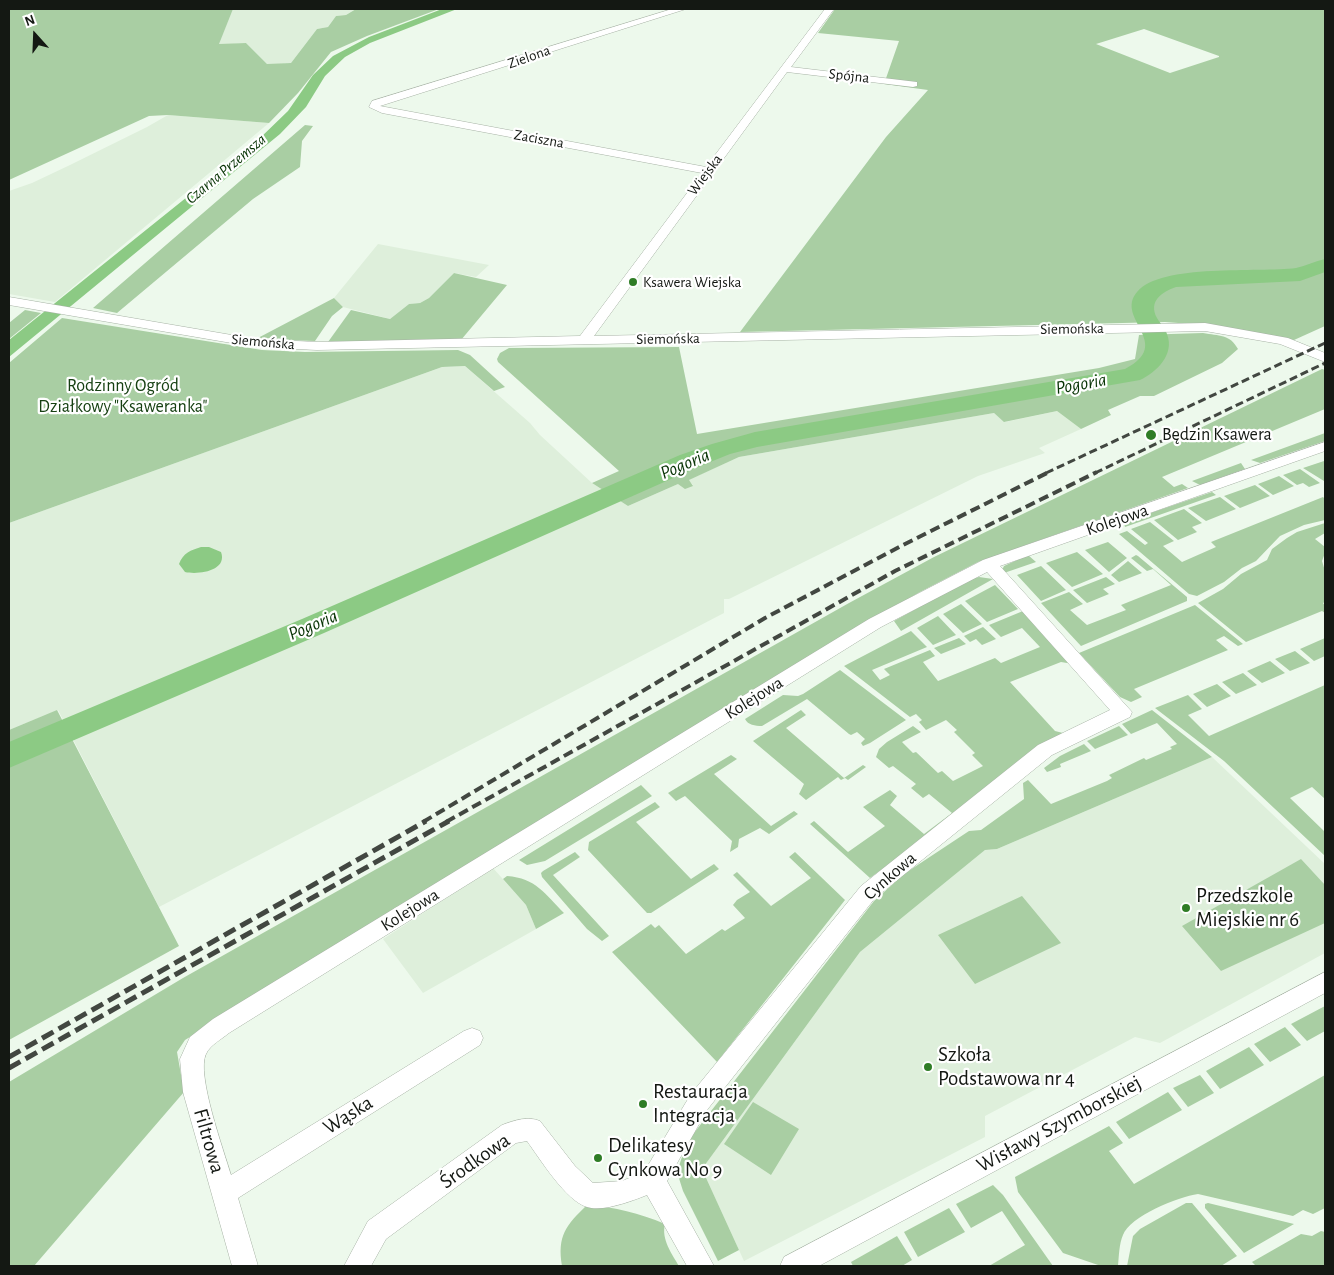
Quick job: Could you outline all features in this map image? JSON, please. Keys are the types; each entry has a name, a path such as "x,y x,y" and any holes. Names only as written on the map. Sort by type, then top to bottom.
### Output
{"street":[{"name":"Zielona","path":"376,103 498,68 588,36 677,9"},
{"name":"Wiejska","path":"583,341 828,9"},
{"name":"Spójna","path":"785,69 913,84"},
{"name":"Zaciszna","path":"376,103 374,106 382,110 708,171"},
{"name":"Siemońska","path":"9,301 255,343 317,346 1205,327 1263,336 1296,344 1325,358"},
{"name":"Kolejowa","path":"221,1026 867,628 943,587 989,564 1325,446"},
{"name":"Cynkowa","path":"653,1181 699,1102 868,892 1045,750 1123,712 989,564"},
{"name":"Wisławy Szymborskiej","path":"793,1266 1325,982"},
{"name":"Filtrowa","path":"221,1026 198,1044 192,1059 195,1092 245,1266"},
{"name":"Wąska","path":"224,1193 472,1038"},
{"name":"Środkowa","path":"357,1266 377,1230 511,1133 532,1129 566,1176 589,1196 622,1194 653,1181"},
{"path":"653,1181 700,1266"}],"shaded area":[{"path":"233,9 356,9 346,15 336,16 328,27 317,29 291,63 267,64 246,43 218,45"},
{"path":"168,115 269,123 55,302 9,294 9,191 32,183 70,165"},
{"path":"378,244 489,265 476,277 454,273 429,298 420,303 409,304 390,319 343,307 334,298"},
{"path":"465,366 530,423 540,435 592,483 628,506 678,484 693,485 688,480 739,457 994,413 1005,422 1057,411 1081,429 1039,448 1045,453 978,476 729,599 724,599 724,613 159,907 58,710 9,730 9,523 442,367"},
{"name":"Szkoła Podstawowa nr 4","path":"1212,757 1325,864 1325,953 1160,1043 1135,1037 985,1116 985,1137 744,1261 702,1169 860,952 985,850 997,849"},
{"path":"493,868 526,905 536,929 423,993 383,939"}],"green space":[{"path":"9,9 233,9 219,44 246,43 267,64 291,63 317,29 328,27 336,16 346,15 356,9 439,9 367,36 331,52 298,93 269,123 168,115 149,116 9,180"},
{"path":"835,9 1325,9 1325,326 1294,340 1205,325 1165,322 740,332 886,137 928,90 884,84 899,41 818,33","holes":["1144,29 1219,56 1170,73 1096,44"]},
{"path":"305,125 313,126 302,141 300,167 253,199 117,313 93,308"},
{"path":"454,273 507,285 461,340 328,342 351,310 390,319 409,304 420,303 429,298"},
{"path":"334,298 343,307 332,316 315,341 256,339"},
{"path":"25,310 41,313 9,339 9,323"},
{"name":"Rodzinny Ogród Działkowy \"Ksaweranka\"","path":"62,318 262,350 305,352 458,350 470,355 505,387 494,391 465,366 442,367 9,523 9,363"},
{"path":"1203,333 1228,338 1238,349 1222,363 1154,396 1140,396 1108,410 1111,415 1081,429 1057,411 1004,422 994,413 739,457 689,480 693,486 685,489 678,484 628,506 592,483 619,471 498,362 497,359 500,353 509,348 679,347 697,434 1099,368 1135,359 1139,335"},
{"path":"1322,369 1325,370 1325,409 1162,477 1174,487 1182,484 1188,488 978,562 920,592 821,649 185,1040 177,1052 184,1092 34,1266 9,1266 9,1082 183,978 849,603 934,557"},
{"path":"1325,433 1325,441 1260,463 1251,460"},
{"path":"1324,461 1325,481 1303,468"},
{"path":"1241,463 1245,469 1200,485 1192,481"},
{"path":"1300,469 1320,483 1309,487 1303,483 1297,485 1283,475"},
{"path":"1279,476 1294,486 1273,495 1258,484"},
{"path":"1255,485 1270,496 1240,508 1224,496"},
{"path":"1212,492 1216,495 1125,527 1124,524 1127,521"},
{"path":"1220,497 1236,509 1206,521 1188,508"},
{"path":"1323,497 1325,499 1325,520 1304,525 1280,536 1256,561 1242,568 1224,582 1197,596 1189,594 1119,534 1127,531 1145,545 1148,543 1131,529 1150,522 1174,541 1163,546 1182,562 1216,547 1211,542"},
{"path":"1184,509 1202,523 1192,527 1197,532 1178,540 1154,520"},
{"path":"1325,523 1325,533 1315,539 1325,547 1322,561 1325,571 1325,602 1323,603 1325,613 1322,611 1246,642 1198,603 1223,589 1241,574 1267,560 1272,549 1287,538 1297,532"},
{"path":"1108,542 1127,558 1109,572 1085,550"},
{"path":"1077,552 1103,574 1072,587 1046,563"},
{"path":"1028,555 1036,562 1004,573 1002,570 1004,566"},
{"path":"1136,555 1138,556 1187,597 1187,601 1081,646 1041,603 1069,592 1083,604 1070,610 1087,625 1126,610 1121,605 1171,585 1153,569 1147,571 1131,558"},
{"path":"1128,561 1142,573 1119,582 1111,575"},
{"path":"1041,566 1066,590 1041,601 1017,575"},
{"path":"979,577 993,579 901,631 894,621 970,579"},
{"path":"1106,577 1115,584 1103,589 1109,594 1087,603 1073,590"},
{"path":"995,585 1018,609 987,622 965,601"},
{"path":"961,604 982,624 963,633 943,614"},
{"path":"1195,605 1243,644 1238,646 1224,636 1216,640 1228,650 1134,689 1142,697 1131,702 1120,697 1079,653"},
{"path":"1023,611 1073,664 1061,662 1010,682 1055,731 1067,734 870,878 810,824 814,821 848,852 885,826 863,807 890,790 897,796 890,805 924,834 952,813 929,794 923,798 911,788 916,784 893,766 889,768 876,757 879,749 913,726 921,732 902,742 913,753 916,752 938,773 942,771 953,781 983,766 972,755 975,753 954,732 957,730 946,720 926,730 919,722 922,720 916,714 910,717 844,666 911,631 927,647 872,670 880,680 890,675 884,669 930,650 935,656 923,662 938,681 995,658 1001,663 1040,647 1022,628 1001,637 989,625"},
{"path":"938,616 956,635 933,645 917,628"},
{"path":"983,627 996,639 982,645 976,639 970,642 964,636"},
{"path":"959,638 966,644 941,654 934,648"},
{"path":"1325,638 1325,656 1314,661 1300,649"},
{"path":"1295,651 1310,663 1290,671 1275,659"},
{"path":"1270,661 1285,673 1262,683 1247,671"},
{"path":"840,670 906,720 863,746 861,743 865,739 857,732 849,734 807,699 762,726 752,725 745,719 783,695 798,696 803,694"},
{"path":"1243,673 1257,685 1236,694 1222,682"},
{"path":"1217,684 1231,696 1207,707 1193,694"},
{"path":"1325,685 1325,799 1312,787 1290,798 1325,832 1325,856 1224,761 1155,708 1188,695 1202,709 1188,715 1209,736"},
{"path":"57,710 179,946 9,1040 9,730"},
{"path":"801,710 806,715 786,728 844,778 863,765 866,767 848,780 845,778 841,780 838,777 806,800 799,794 804,784 753,741"},
{"path":"1152,710 1212,757 997,849 985,850 860,952 702,1169 739,1250 718,1261 683,1191 677,1172 687,1142 874,901 904,874 969,831 981,830 1024,799 1023,783 1028,780 1051,804 1107,781 1112,778 1109,775 1144,758 1146,760 1172,749 1170,747 1177,744 1157,723 1131,734 1122,724"},
{"path":"1119,726 1128,735 1095,749 1087,741"},
{"path":"1084,744 1091,751 1060,764 1061,767 1047,772 1044,768 1060,756"},
{"path":"731,755 737,759 714,774 771,826 794,811 798,814 769,834 760,828 739,839 738,847 730,852 732,841 685,796 676,801 668,793"},
{"path":"641,785 652,796 545,861 527,865 519,860"},
{"path":"655,802 660,807 636,822 691,879 714,864 719,869 651,913 647,913 588,850 589,842"},
{"path":"575,852 580,857 553,875 609,936 602,941 587,929 542,877 541,873 543,871"},
{"path":"795,852 845,900 717,1062 612,952 651,924 655,928 659,925 686,954 722,929 725,931 745,918 733,905 737,900 750,892 733,875 737,872 771,906 811,878 789,857"},
{"path":"1301,859 1325,885 1325,923 1221,971 1182,926"},
{"path":"507,876 517,877 533,884 545,893 564,913 536,929 526,905 503,879"},
{"path":"1022,896 1061,943 975,984 938,935"},
{"path":"1325,1006 1325,1031 1307,1041 1291,1024"},
{"path":"1285,1027 1301,1045 1270,1062 1254,1044"},
{"path":"1249,1047 1264,1065 1220,1089 1206,1071"},
{"path":"1200,1075 1214,1093 1188,1107 1173,1088"},
{"path":"1325,1075 1325,1208 1313,1214 1303,1210 1293,1216 1198,1194 1189,1196 1156,1208 1135,1221 1127,1228 1123,1235 1119,1250 1118,1266 1101,1266 1063,1253 1018,1192 1015,1177 1109,1126 1123,1143 1109,1151 1134,1184"},
{"path":"1168,1092 1182,1110 1129,1139 1116,1122"},
{"path":"753,1102 799,1129 771,1175 724,1144"},
{"path":"993,1185 1003,1195 1053,1266 989,1266 1025,1245 1002,1211 971,1228 956,1204"},
{"path":"1186,1203 1192,1203 1237,1256 1221,1266 1127,1266 1133,1236 1140,1229"},
{"path":"1208,1203 1294,1224 1244,1253 1205,1208 1205,1204"},
{"path":"587,1205 627,1211 665,1224 666,1241 679,1266 562,1266 562,1239 569,1225"},
{"path":"949,1208 965,1232 918,1257 904,1232"},
{"path":"1321,1231 1325,1232 1325,1266 1256,1266 1252,1262 1301,1234 1312,1236"},
{"path":"897,1236 912,1260 902,1266 853,1266 851,1262"}],"water":[{"name":"Czarna Przemsza","path":"442,9 457,9 370,43 345,57 325,76 306,107 280,134 9,357 9,340 258,140 288,111 313,75 333,56 369,37"},
{"path":"201,547 209,547 221,552 220,564 204,572 185,572 179,564 181,560 188,552"}],"waterway":[{"name":"Pogoria","path":"9,756 313,626 689,461 721,449 755,440 1132,375 1148,364 1157,348 1156,335 1143,310 1146,295 1156,287 1173,281 1300,274 1325,265"}],"railway":[{"path":"1046,473 1325,343"},
{"path":"1095,473 1325,363"},
{"path":"423,822 765,618 903,545 1049,472"},
{"path":"446,822 895,571 1097,472"},
{"path":"9,1057 426,821"},
{"path":"9,1068 449,821"}],"place":[{"name":"Ksawera Wiejska","path":"633,282"},
{"name":"Będzin Ksawera","path":"1151,435"},
{"name":"Przedszkole Miejskie nr 6","path":"1186,908"},
{"name":"Szkoła Podstawowa nr 4","path":"928,1067"},
{"name":"Restauracja Integracja","path":"643,1104"},
{"name":"Delikatesy Cynkowa No 9","path":"598,1158"}]}
